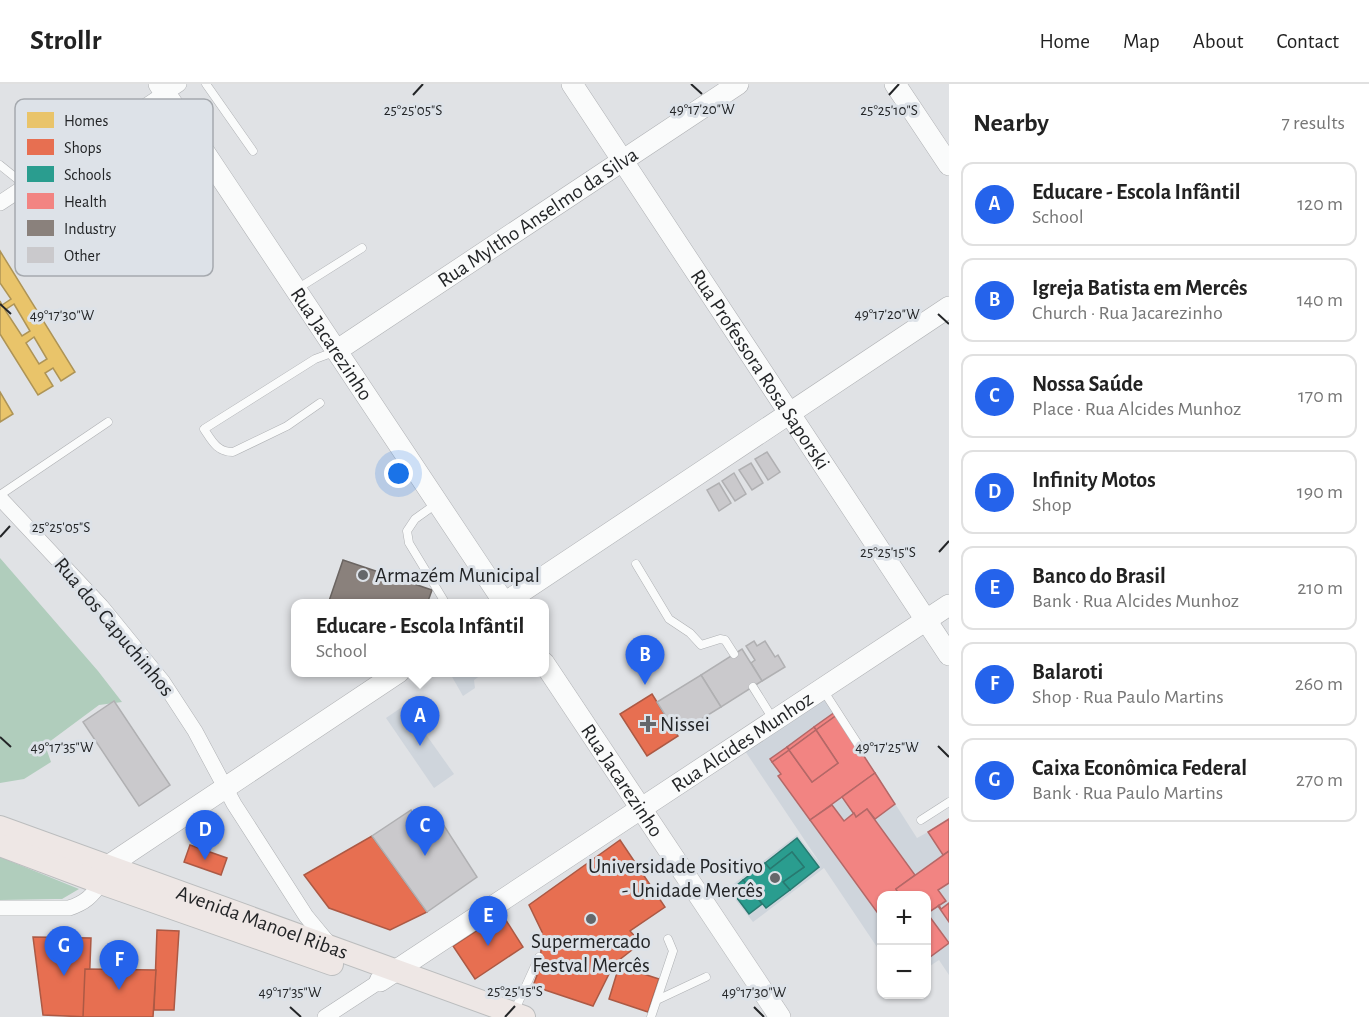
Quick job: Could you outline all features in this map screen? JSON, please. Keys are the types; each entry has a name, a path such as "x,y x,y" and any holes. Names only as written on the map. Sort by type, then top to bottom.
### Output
{"main road":[{"name":"Avenida Manoel Ribas","path":"0,827 104,875 387,976 519,1015"},
{"name":"Avenida Manoel Ribas","path":"0,845 104,875 332,948 387,976 480,1017"}],"street":[{"name":"Rua Professora Rosa Saporski","path":"572,84 949,655"},
{"name":"Rua Myltho Anselmo da Silva","path":"336,351 738,84"},
{"path":"895,84 949,165"},
{"path":"151,99 168,87"},
{"name":"Rua Jacarezinho","path":"213,158 296,290 501,599"},
{"path":"0,203 15,193"},
{"path":"510,599 949,308"},
{"name":"Rua dos Capuchinhos","path":"0,496 145,657 179,705 226,788 306,916 332,948"},
{"name":"Rua Alcides Munhoz","path":"325,1017 949,605"},
{"name":"Rua Jacarezinho","path":"549,670 780,1017"},
{"path":"0,908 69,908 80,905 90,898 104,875 226,788 392,677"}],"lane":[{"path":"206,84 253,151"},
{"path":"0,165 15,177"},
{"path":"296,290 362,248"},
{"path":"320,403 287,426 233,452 224,452 217,447 204,429 315,359 336,351"},
{"path":"0,496 108,422"},
{"path":"437,503 415,519 407,531 408,543 443,599"},
{"path":"636,564 669,619 690,633 701,645 720,639 725,640 734,654"},
{"path":"753,687 774,721"},
{"path":"822,689 863,752"},
{"path":"921,820 949,802"},
{"path":"651,1017 673,951 669,939"},
{"path":"519,1015 539,957"},
{"path":"657,1000 706,977"}],"shaded area":[{"path":"452,677 478,677 474,680 475,688 463,696"},
{"path":"823,691 917,838 928,832 943,854 949,851 949,975 939,960 931,965 931,891 877,891 877,947 824,868 753,922 727,889 797,835 822,866 745,751"},
{"path":"405,705 454,774 434,788 386,718"}],"green space":[{"path":"0,558 122,702 99,705 45,745 51,762 24,779 0,783"},
{"path":"0,857 79,889 62,899 0,900"}],"building: Homes":[{"path":"0,251 75,372 61,381 53,368 45,373 53,386 38,395 0,334 0,301 2,305 11,299 0,283","holes":["14,304 30,331 22,336 5,310","34,337 47,359 39,364 26,343"]},
{"path":"0,392 13,414 0,422"}],"building: Shops":[{"name":"Nissei","path":"652,694 678,736 647,756 620,714"},
{"path":"372,836 427,912 390,930 329,908 304,875"},
{"name":"Supermercado Festval Mercês","path":"620,840 665,907 630,931 641,943 614,964 593,1006 533,986 540,967 542,932 529,905"},
{"path":"190,845 227,858 221,875 184,862"},
{"path":"502,914 523,947 475,979 453,946"},
{"path":"157,930 179,931 174,1010 154,1010"},
{"path":"33,937 91,938 88,1017 43,1015"},
{"path":"619,966 659,979 648,1012 609,999"},
{"path":"85,969 156,970 153,1017 83,1017"}],"building: Schools":[{"path":"797,838 819,867 790,890 783,882 804,867 792,852 770,869 765,863"},
{"path":"792,852 804,867 783,882 790,890 766,908 743,880 765,863 770,869"},
{"path":"743,880 762,904 749,914 731,890"}],"building: Health":[{"path":"835,712 837,715 816,730 814,727"},
{"path":"837,715 875,773 810,820 778,776 781,774 772,762 789,750 812,782 838,763 816,730"},
{"path":"814,727 816,730 789,750 787,747"},
{"path":"816,730 838,763 812,782 789,750"},
{"path":"787,747 789,750 772,762 770,759"},
{"path":"875,773 895,804 875,819 867,809 856,817 842,797"},
{"path":"832,805 844,821 854,813 856,817 867,809 915,875 896,889 897,891 877,891 877,912 810,820"},
{"path":"949,819 949,851 943,855 928,832"},
{"path":"949,851 949,883 938,890 946,901 931,911 931,891 897,891 896,889"},
{"path":"949,903 949,922 938,906 941,909"},
{"path":"931,918 949,943 931,956"}],"building: Industry":[{"name":"Armazém Municipal","path":"343,560 432,590 429,599 330,599"}],"building: Other":[{"path":"767,452 780,472 768,480 755,459"},
{"path":"751,463 763,483 752,490 739,470"},
{"path":"734,473 746,494 735,501 722,481"},
{"path":"719,483 731,503 719,511 707,490"},
{"path":"754,641 757,646 765,641 775,657 778,655 785,667 762,681 751,663 755,660 746,646"},
{"path":"742,649 762,681 721,707 701,675"},
{"path":"701,675 721,707 677,734 657,702"},
{"path":"114,701 170,785 139,806 83,722"},
{"path":"411,810 424,832 441,821 477,877 427,912 372,836"}],"place":[{"name":"Armazém Municipal","path":"363,575"},
{"name":"Igreja Batista em Mercês","path":"645,685"},
{"name":"Nissei","path":"648,724"},
{"name":"Educare - Escola Infântil","path":"420,746"},
{"name":"Nossa Saúde","path":"425,856"},
{"name":"Infinity Motos","path":"205,860"},
{"name":"Universidade Positivo - Unidade Mercês","path":"775,878"},
{"name":"Supermercado Festval Mercês","path":"591,919"},
{"name":"Banco do Brasil","path":"488,946"},
{"name":"Caixa Econômica Federal","path":"64,976"},
{"name":"Balaroti","path":"119,990"}]}
